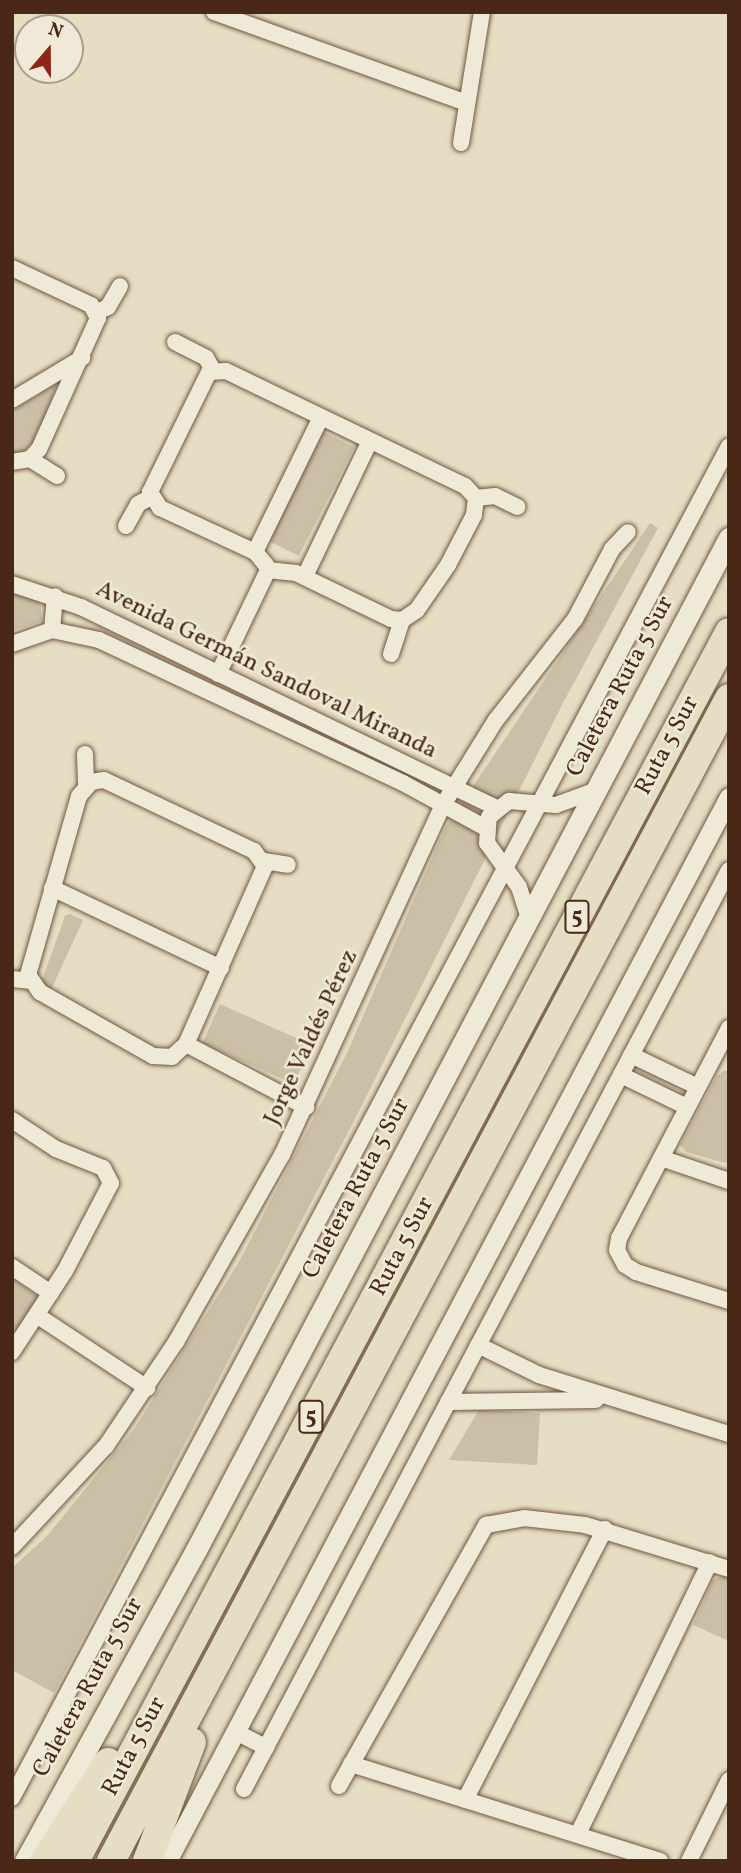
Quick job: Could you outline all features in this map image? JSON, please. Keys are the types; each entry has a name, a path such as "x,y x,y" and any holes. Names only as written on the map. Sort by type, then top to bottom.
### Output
{"highway":[{"name":"Ruta 5 Sur","path":"75,1861 729,632"},
{"name":"Ruta 5 Sur","path":"111,1861 729,698"},
{"path":"147,1861 261,1576"},
{"path":"44,1861 196,1632"}],"main road":[{"name":"Caletera Ruta 5 Sur","path":"25,1861 729,538"}],"street":[{"path":"214,12 467,103"},
{"path":"461,143 482,12"},
{"path":"12,268 87,303 97,312 98,323 83,357 30,459"},
{"path":"97,312 108,307 120,286"},
{"path":"175,342 206,358 213,370"},
{"path":"12,400 83,357"},
{"path":"391,654 402,620 417,610 448,565 476,510 476,498 465,486 226,371 213,370 204,378 153,482 151,497 160,508 255,552 268,570 305,576 391,619 402,620"},
{"path":"52,376 62,381 66,392"},
{"path":"255,552 321,417"},
{"path":"305,576 370,441"},
{"path":"12,1798 729,446"},
{"path":"12,462 30,459 57,476"},
{"path":"476,498 495,496 517,508"},
{"path":"126,526 138,504 151,497"},
{"name":"Jorge Valdés Pérez","path":"12,1547 82,1476 147,1388 231,1249 306,1107 454,785 523,682 575,619 612,549 628,532"},
{"path":"218,674 268,570"},
{"name":"Avenida Germán Sandoval Miranda","path":"12,584 55,596 454,785 496,808"},
{"path":"52,630 55,596"},
{"name":"Avenida Germán Sandoval Miranda","path":"12,644 52,630 72,631 108,644 303,736 486,828"},
{"path":"303,736 310,719"},
{"path":"30,981 30,965 52,888 86,785 85,754"},
{"path":"86,785 97,780 110,782 254,851 264,861 288,865"},
{"path":"529,918 519,887 490,850 486,828 496,808 509,801 538,804 568,802 597,790"},
{"path":"166,1861 726,809"},
{"path":"12,979 30,981 40,992 153,1056 172,1056 186,1044 263,876 264,861"},
{"path":"244,1789 729,870"},
{"path":"52,888 221,968"},
{"path":"729,1028 721,1061 698,1087 619,1238 619,1257 636,1272 729,1301"},
{"path":"186,1044 306,1107"},
{"path":"631,1055 698,1087"},
{"path":"621,1075 687,1107"},
{"path":"12,1120 64,1153 103,1168 111,1179 99,1210 38,1316 15,1343"},
{"path":"661,1158 729,1181"},
{"path":"12,1266 51,1293"},
{"path":"38,1316 147,1388"},
{"path":"478,1345 539,1375 729,1434"},
{"path":"448,1402 555,1398 625,1401"},
{"path":"339,1786 485,1525 524,1518 605,1529 729,1569"},
{"path":"465,1800 605,1529"},
{"path":"578,1834 710,1562"},
{"path":"236,1732 266,1747"},
{"path":"351,1764 660,1861"},
{"path":"689,1861 729,1780"}],"shaded area":[{"path":"57,384 36,439 19,457 12,456 12,411"},
{"path":"322,431 354,447 299,556 267,540"},
{"path":"650,523 658,528 563,703 356,1117 54,1693 12,1670 12,1568 47,1536 134,1429 239,1262 347,1053 445,828"},
{"path":"12,594 40,599 42,621 12,631"},
{"path":"70,914 83,920 51,990 41,983 65,916"},
{"path":"220,1004 311,1045 294,1084 203,1043"},
{"path":"725,1070 729,1072 729,1164 686,1152 680,1145 717,1076"},
{"path":"12,1278 37,1296 37,1308 19,1332 12,1327"},
{"path":"479,1410 540,1413 537,1465 449,1460"},
{"path":"725,1575 729,1577 729,1641 693,1625 713,1580"}]}
